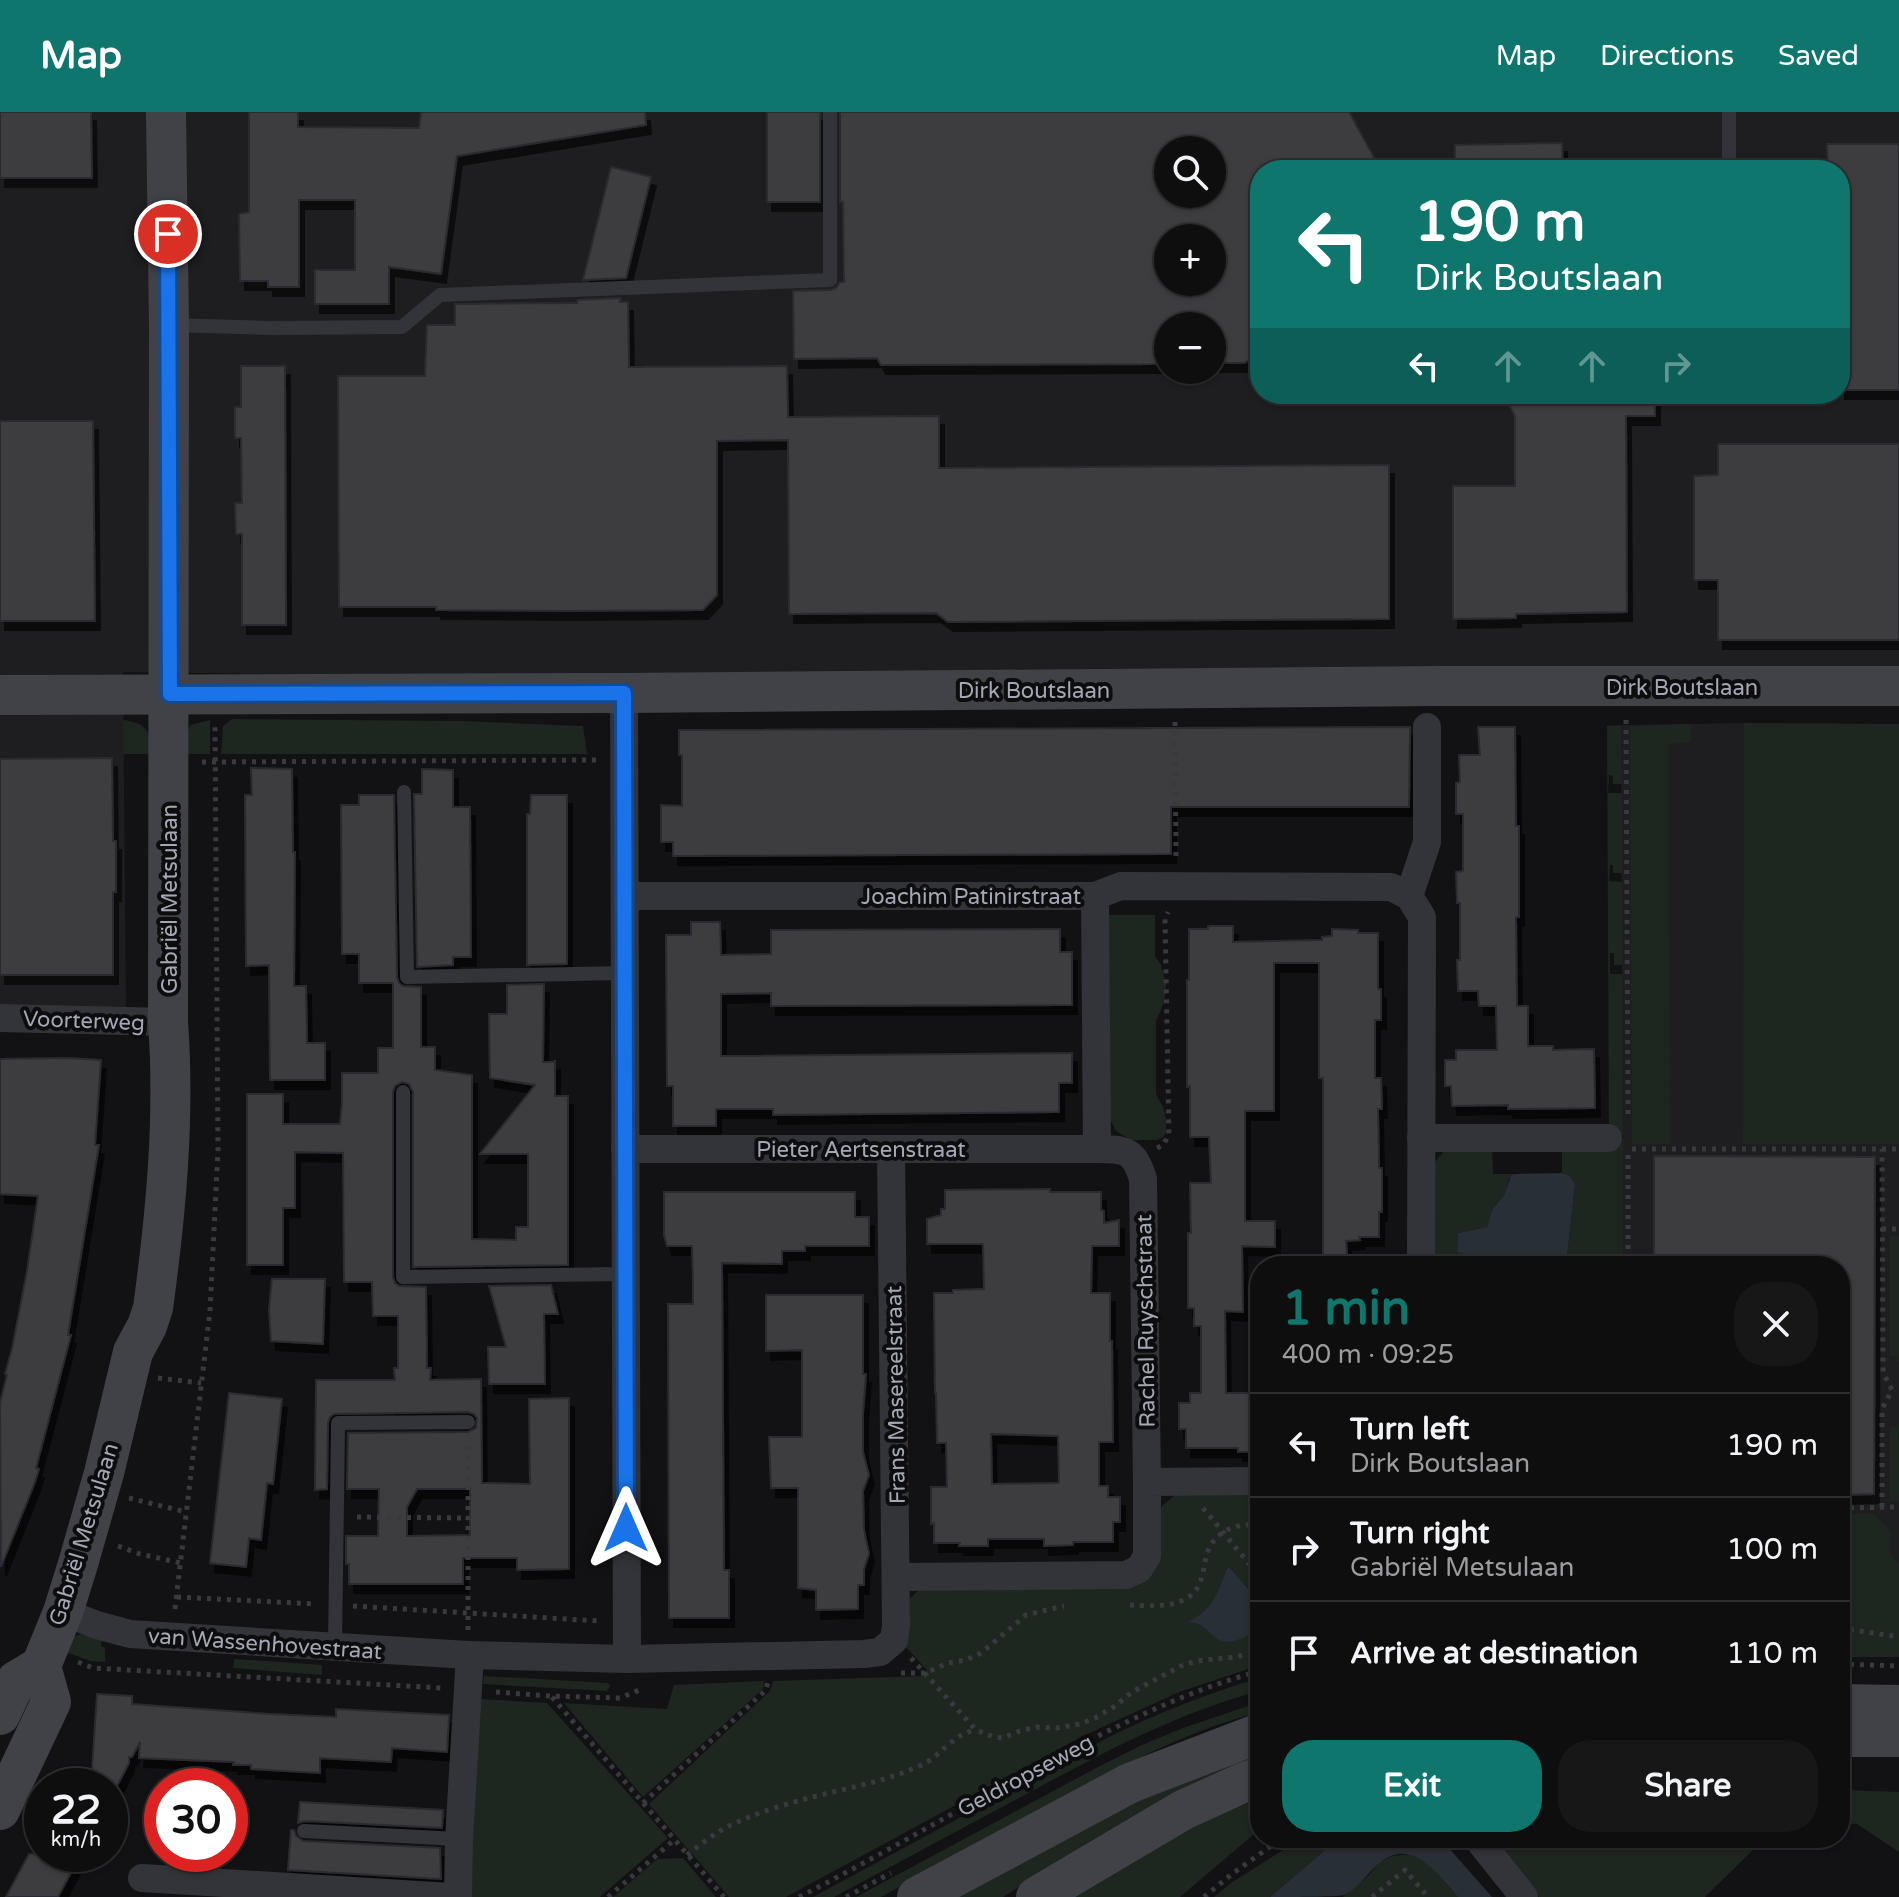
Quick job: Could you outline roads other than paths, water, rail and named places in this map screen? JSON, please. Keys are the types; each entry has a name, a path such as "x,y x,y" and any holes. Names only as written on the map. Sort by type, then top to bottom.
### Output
{"street":[{"name":"Gabriël Metsulaan","path":"0,1715 16,1681 41,1666 63,1612 100,1489 133,1352 153,1308 167,1196 171,1063 168,1022 170,694 166,112"},
{"name":"Dirk Boutslaan","path":"0,695 1899,686"},
{"path":"624,693 627,1659"},
{"path":"1421,1256 1422,917 1409,896 1427,842 1427,727"},
{"name":"Joachim Patinirstraat","path":"625,896 1095,896 1121,886 1391,887 1409,896"},
{"path":"1095,896 1097,1149"},
{"name":"Voorterweg","path":"0,1018 168,1022"},
{"path":"1421,1138 1618,1130"},
{"name":"Pieter Aertsenstraat","path":"625,1149 1097,1149"},
{"name":"Frans Masereelstraat","path":"891,1149 897,1577 894,1640"},
{"name":"Rachel Ruyschstraat","path":"897,1577 1126,1575 1139,1569 1147,1556 1143,1179 1137,1160 1120,1149 1097,1149"},
{"path":"1147,1482 1250,1481"},
{"name":"van Wassenhovestraat","path":"63,1612 130,1634 469,1655 627,1659 864,1654 880,1652 894,1640"},
{"path":"458,1897 469,1655"},
{"path":"0,1810 51,1702 41,1666"},
{"path":"1850,1704 1899,1705"},
{"path":"917,1897 1130,1783 1250,1737"},
{"path":"1850,1737 1899,1737"},
{"path":"1036,1897 1183,1810 1250,1780"},
{"path":"1485,1848 1524,1897"},
{"path":"142,1878 451,1897"}],"lane":[{"path":"169,325 402,327 440,295 830,280 830,112"},
{"path":"1729,112 1729,160"},
{"path":"404,792 407,977 625,973"},
{"path":"403,1092 403,1277 626,1274"},
{"path":"335,1647 338,1423 468,1422"},
{"path":"304,1831 459,1839"}]}
